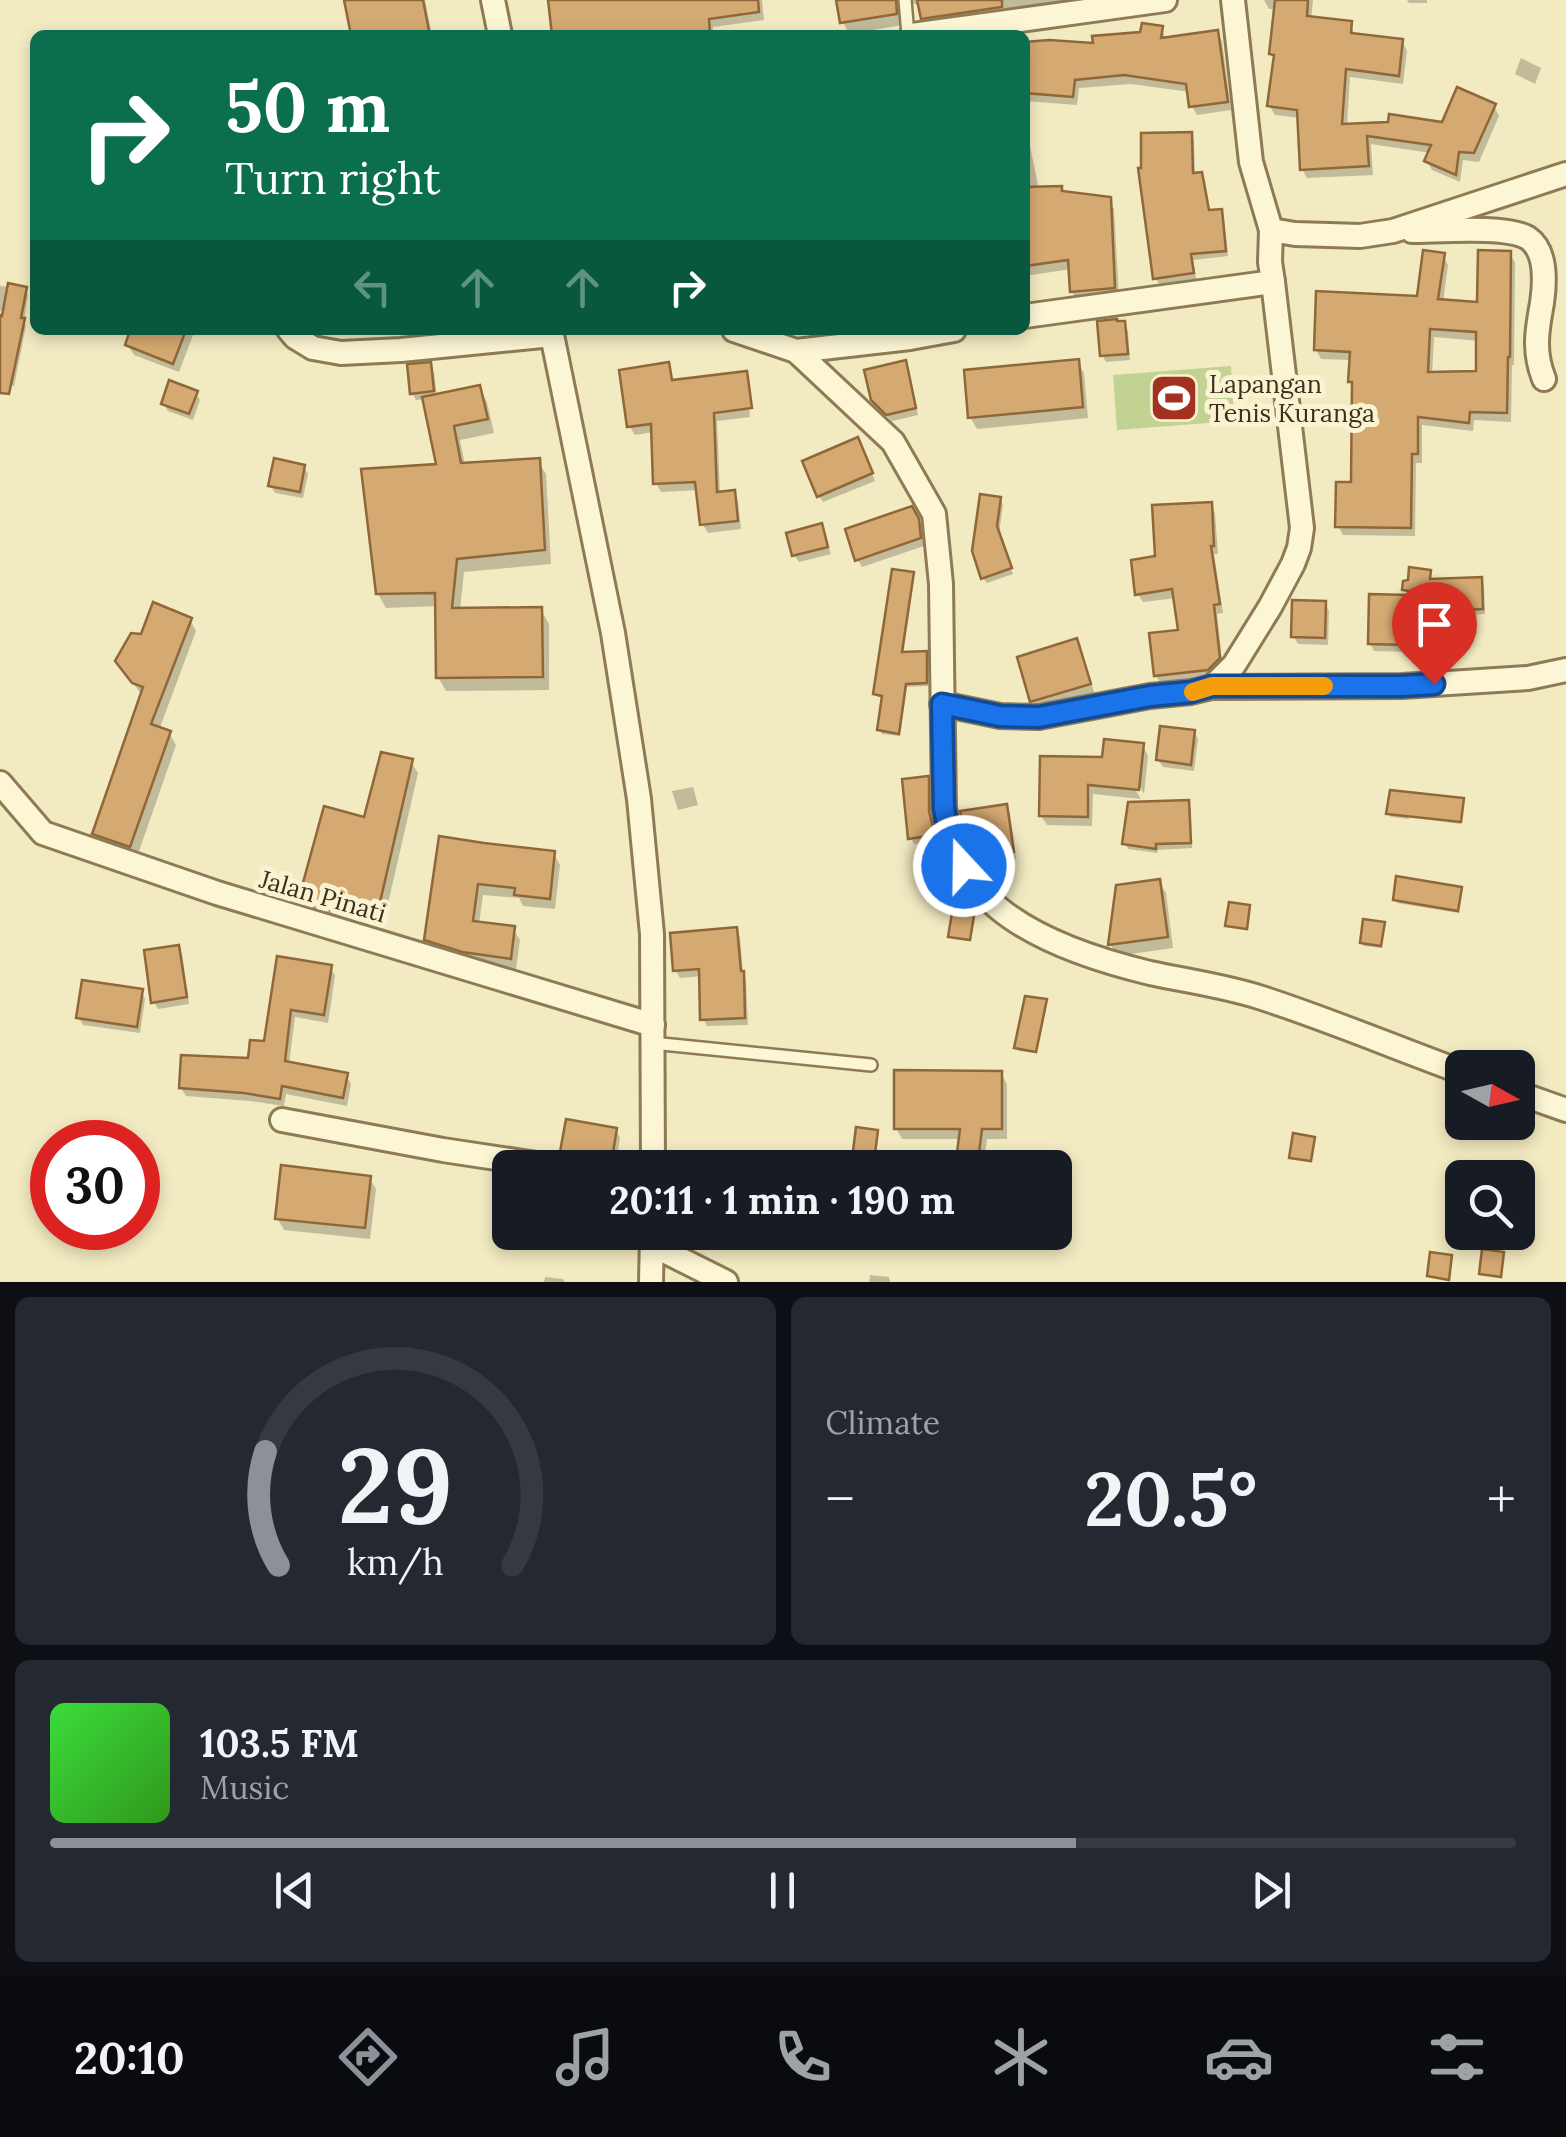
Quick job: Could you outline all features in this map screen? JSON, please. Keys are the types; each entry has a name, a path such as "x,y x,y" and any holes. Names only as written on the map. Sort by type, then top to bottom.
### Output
{"street":[{"path":"493,0 499,30"},
{"path":"946,30 1165,0"},
{"path":"1212,686 1234,664 1270,608 1293,564 1302,528 1270,262 1271,230 1251,162 1233,0"},
{"path":"1394,232 1566,174"},
{"path":"1271,230 1328,236 1494,230 1530,239 1543,260 1535,341 1544,379"},
{"path":"1030,315 1273,282"},
{"path":"296,335 313,348 341,353 527,335"},
{"path":"553,335 613,633 639,799 652,934 652,1150"},
{"path":"748,335 796,352 893,442 934,514 941,584 944,808 948,830 964,866 982,893 998,909 1068,948 1260,998 1445,1066"},
{"path":"796,352 926,335"},
{"path":"942,704 1000,716 1039,717 1212,686 1402,686 1528,678 1566,670"},
{"name":"Jalan Pinati","path":"0,783 43,833 652,1034"},
{"path":"1535,1098 1566,1110"},
{"path":"282,1120 492,1157"},
{"path":"651,1282 652,1250"},
{"path":"672,1250 726,1282"}],"lane":[{"path":"904,0 909,30"},
{"path":"652,1034 871,1065"}],"green space":[{"name":"Lapangan Tenis Kuranga","path":"1231,366 1234,421 1117,430 1113,375"}],"building":[{"path":"344,0 423,0 429,30 350,30"},
{"path":"548,0 758,0 759,12 709,19 710,30 551,30"},
{"path":"836,0 896,0 897,14 840,23"},
{"path":"917,0 1002,0 1002,7 921,19"},
{"path":"1275,0 1308,0 1307,16 1352,21 1351,33 1403,39 1399,76 1346,69 1342,124 1388,122 1389,114 1442,122 1457,87 1496,104 1474,153 1459,152 1456,175 1424,161 1431,145 1367,136 1369,166 1300,170 1297,110 1267,106 1274,55 1269,54"},
{"path":"1142,23 1163,26 1161,38 1218,30 1228,102 1189,107 1186,84 1124,75 1075,80 1073,97 1030,93 1030,42 1093,43 1092,36 1140,32"},
{"path":"1192,132 1193,173 1202,172 1209,210 1222,209 1226,251 1191,254 1194,273 1153,279 1138,168 1141,133"},
{"path":"1062,186 1062,191 1111,197 1115,288 1070,292 1068,260 1030,265 1030,187"},
{"path":"1423,250 1445,253 1438,299 1477,302 1478,250 1511,251 1507,413 1470,412 1469,423 1418,417 1418,454 1412,454 1411,528 1335,527 1336,482 1351,482 1350,352 1314,350 1316,291 1417,296","holes":["1430,329 1476,332 1476,371 1428,372"]},
{"path":"8,283 27,287 21,318 25,318 9,394 0,393 0,315"},
{"path":"1097,321 1125,321 1128,354 1100,356"},
{"path":"128,335 184,335 173,364 125,345"},
{"path":"1079,359 1083,407 968,418 964,370"},
{"path":"906,360 916,408 886,415 871,400 864,370"},
{"path":"431,362 434,391 410,394 407,364"},
{"path":"669,362 672,380 747,371 752,408 714,413 717,492 735,490 738,521 700,525 695,482 653,484 651,424 627,427 619,370"},
{"path":"169,380 198,391 189,414 161,404"},
{"path":"480,385 488,419 454,426 461,463 540,458 545,550 457,559 452,608 542,607 543,677 436,678 435,593 376,594 361,469 436,464 422,397"},
{"path":"858,437 873,473 817,497 802,461"},
{"path":"274,458 305,465 300,492 268,486"},
{"path":"980,494 1001,497 997,526 1012,568 981,579 972,551"},
{"path":"1212,502 1211,546 1220,604 1214,605 1220,658 1208,670 1154,676 1149,633 1178,630 1172,589 1135,595 1131,560 1155,556 1152,505"},
{"path":"912,506 919,519 921,538 855,561 845,529"},
{"path":"822,523 828,547 792,556 786,533"},
{"path":"1409,567 1431,570 1430,579 1482,577 1483,609 1446,611 1445,596 1402,590"},
{"path":"892,569 914,572 902,652 927,651 927,683 906,684 899,734 877,730 882,696 873,694"},
{"path":"1369,594 1409,595 1407,645 1368,644"},
{"path":"1292,600 1326,601 1325,638 1291,637"},
{"path":"153,602 192,618 151,724 171,731 130,847 92,834 143,687 132,683 115,661 131,633 141,634"},
{"path":"1077,638 1091,684 1030,702 1017,657"},
{"path":"1160,726 1195,730 1191,765 1156,760"},
{"path":"1104,739 1144,743 1139,790 1088,785 1088,817 1039,816 1040,756 1102,757"},
{"path":"381,752 413,759 378,911 336,901 333,911 298,901 324,806 364,817"},
{"path":"929,776 929,811 935,835 908,839 902,779"},
{"path":"1390,790 1464,798 1461,822 1386,814"},
{"path":"1189,800 1191,843 1156,844 1156,849 1122,844 1128,802"},
{"path":"1007,804 1014,852 977,858 960,811"},
{"path":"439,836 555,851 550,899 514,895 515,888 478,884 473,921 515,926 511,959 462,952 424,940"},
{"path":"1396,876 1462,887 1458,911 1393,900"},
{"path":"1160,879 1168,937 1108,945 1116,885"},
{"path":"1229,902 1250,905 1247,929 1225,926"},
{"path":"952,913 974,916 970,940 948,937"},
{"path":"1363,919 1385,922 1381,946 1360,943"},
{"path":"737,927 744,971 745,1018 700,1020 699,969 673,971 670,933"},
{"path":"179,945 187,997 151,1003 144,950"},
{"path":"277,956 332,965 324,1015 291,1010 285,1061 348,1073 343,1098 282,1086 280,1099 179,1088 181,1055 248,1058 250,1040 264,1041"},
{"path":"82,980 143,989 137,1027 76,1018"},
{"path":"1025,996 1047,999 1036,1052 1014,1048"},
{"path":"894,1070 1002,1071 1002,1129 982,1129 979,1150 957,1150 960,1129 894,1129"},
{"path":"566,1119 617,1128 613,1150 560,1150"},
{"path":"856,1127 878,1130 876,1150 853,1150"},
{"path":"1293,1133 1315,1137 1311,1161 1289,1158"},
{"path":"281,1165 371,1176 365,1228 275,1219"},
{"path":"1482,1250 1504,1252 1501,1277 1479,1274"},
{"path":"1430,1252 1452,1255 1449,1280 1427,1276"}],"slow traffic":[{"path":"1193,692 1212,686 1324,686"}],"place":[{"name":"Lapangan Tenis Kuranga","path":"1174,398"}],"route":[{"path":"964,866 948,830 944,808 942,704 1000,716 1039,717 1212,686 1434,684"}]}
